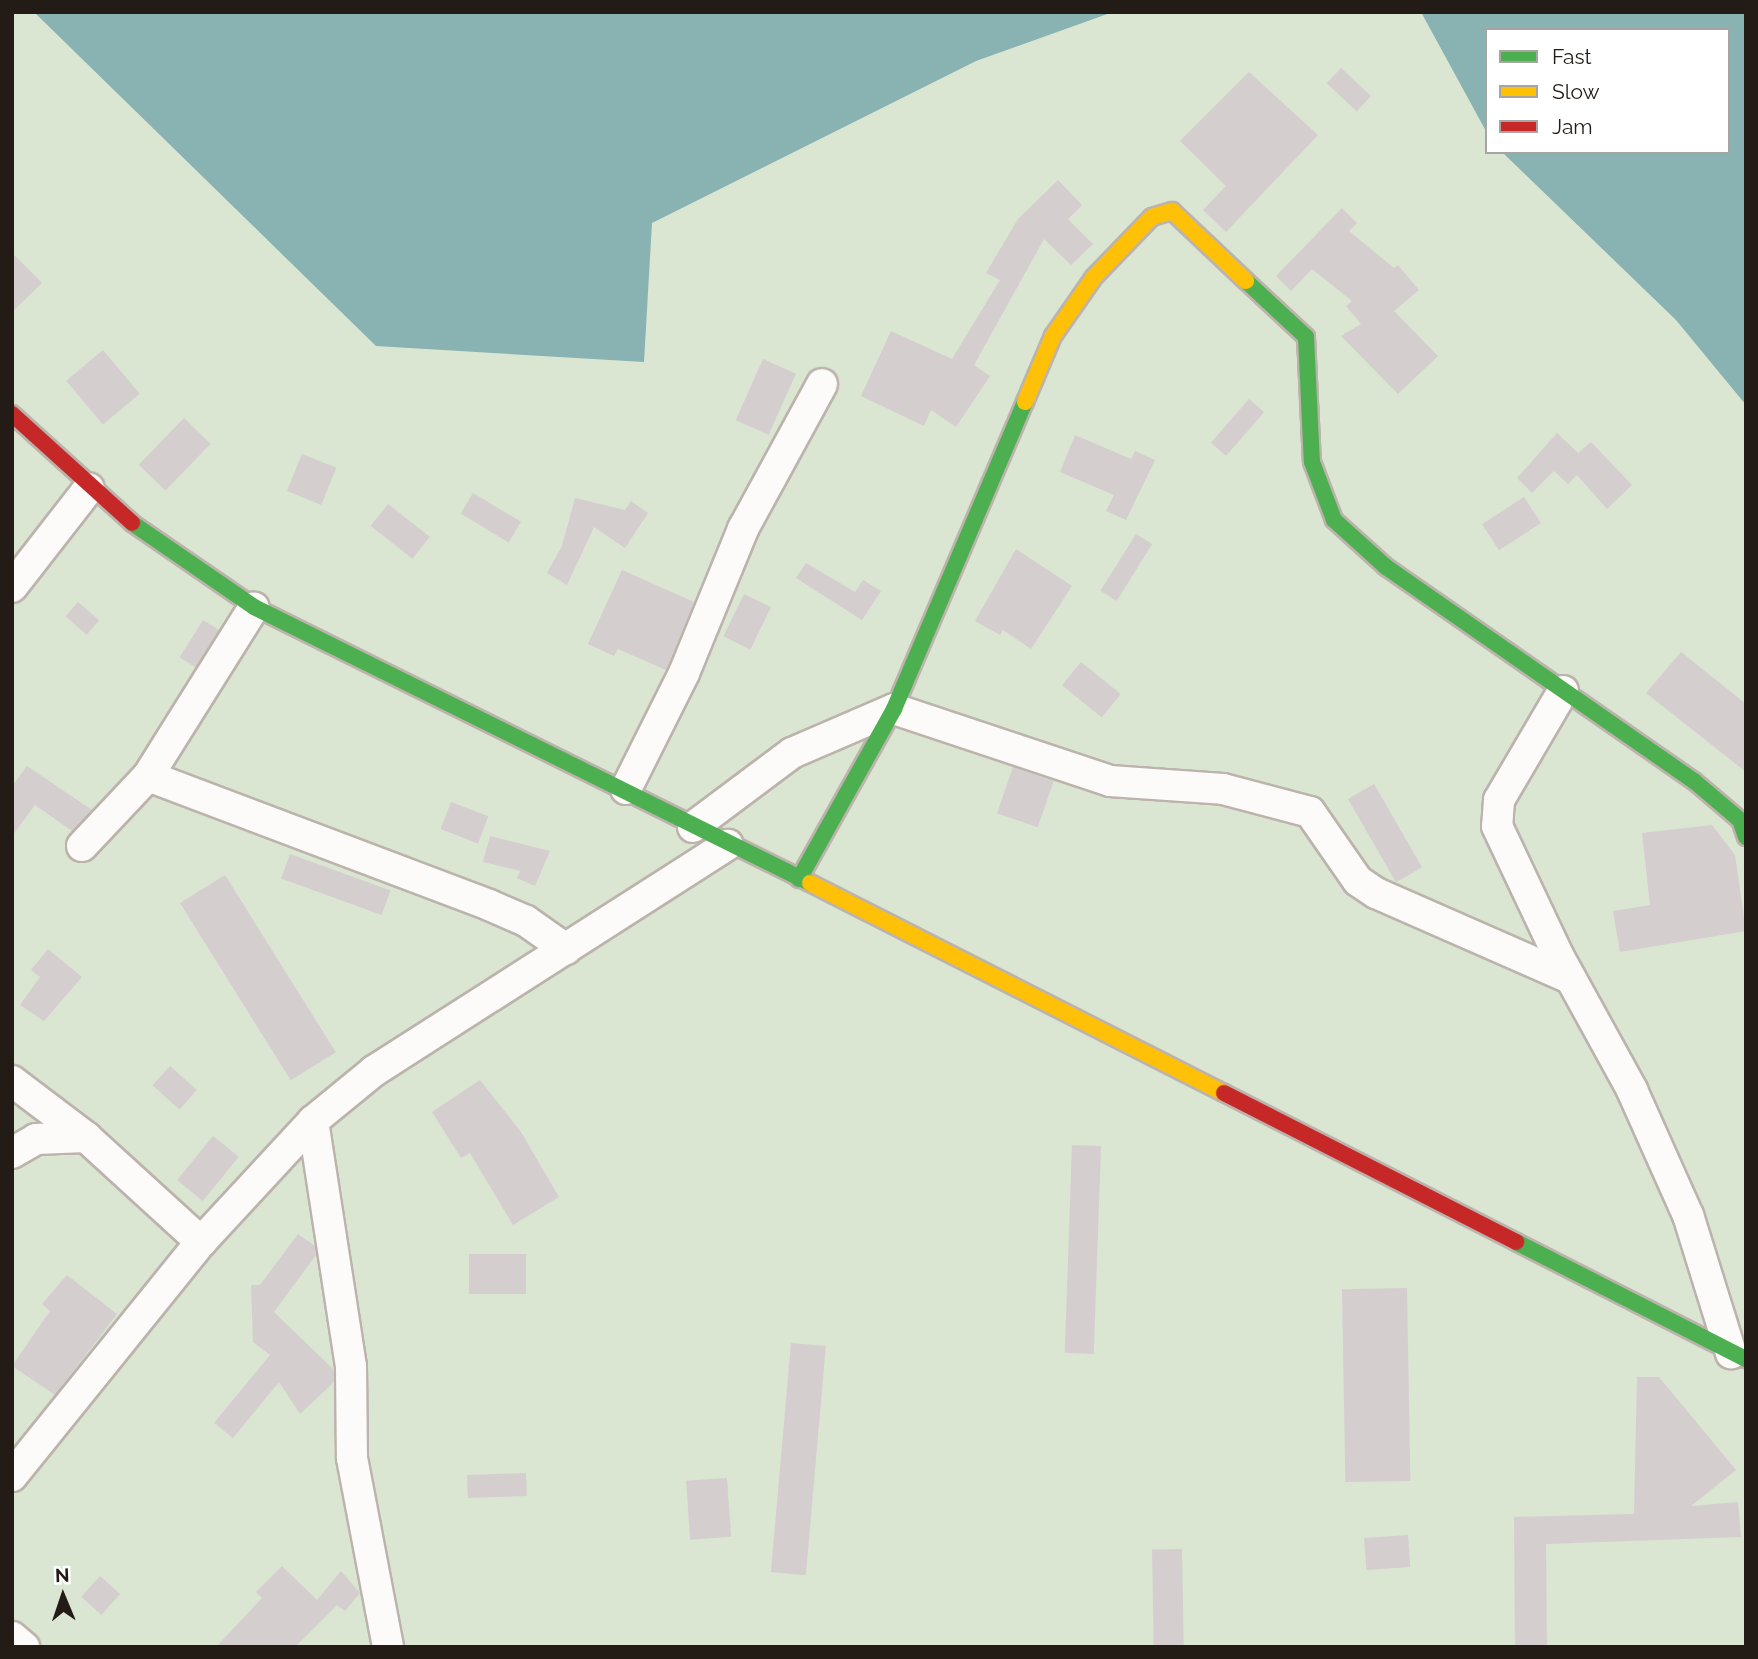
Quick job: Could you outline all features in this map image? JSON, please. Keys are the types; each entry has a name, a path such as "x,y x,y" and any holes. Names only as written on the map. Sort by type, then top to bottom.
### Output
{"street":[{"path":"799,878 894,709 1053,336 1102,269 1152,217 1172,211 1306,337 1312,462 1334,520 1386,567 1694,780 1741,820 1746,837"},
{"path":"626,789 684,673 743,529 822,384"},
{"path":"12,414 89,488 145,535 254,607 626,789 728,845 799,878 1738,1356"},
{"path":"12,587 89,488"},
{"path":"82,846 148,776 254,607"},
{"path":"1563,691 1499,800 1497,826 1570,978 1632,1090 1688,1215 1738,1356"},
{"path":"693,827 792,753 894,709 1110,781 1223,789 1310,812 1358,880 1376,893 1570,978"},
{"path":"148,776 489,905 526,921 566,949"},
{"path":"12,1476 201,1242 313,1121 374,1071 728,845"},
{"path":"12,1081 86,1137 201,1242"},
{"path":"313,1121 351,1366 352,1458 387,1647"},
{"path":"12,1153 36,1139 86,1137"},
{"path":"12,1637 24,1647"}],"green space":[{"path":"12,12 1746,12 1746,1647 12,1647"}],"water":[{"path":"34,12 1113,12 976,61 652,223 644,362 376,346"},
{"path":"1421,12 1746,12 1746,405 1676,320 1504,154 1730,154 1730,28 1485,28 1485,129"}],"building":[{"path":"1341,68 1371,96 1357,111 1327,83"},
{"path":"1249,72 1318,135 1226,232 1203,210 1226,186 1180,141"},
{"path":"1058,180 1082,205 1068,219 1093,244 1071,265 1044,239 974,365 990,376 956,427 931,410 924,426 861,396 891,331 952,359 1000,280 986,273 1018,219"},
{"path":"1342,208 1357,223 1349,231 1394,268 1398,265 1419,290 1394,311 1438,356 1398,394 1341,336 1361,324 1346,306 1352,301 1312,269 1291,291 1276,276"},
{"path":"12,253 42,283 12,312"},
{"path":"103,350 140,394 103,425 66,381"},
{"path":"763,359 796,374 769,435 736,420"},
{"path":"1249,399 1264,412 1226,456 1211,443"},
{"path":"184,418 211,444 165,490 139,465"},
{"path":"1557,433 1578,453 1591,442 1632,485 1607,509 1577,475 1568,484 1554,471 1532,493 1517,478"},
{"path":"1075,435 1131,459 1135,451 1155,460 1126,520 1106,511 1114,495 1060,472"},
{"path":"302,454 336,468 321,505 287,491"},
{"path":"473,493 521,522 509,542 461,514"},
{"path":"1524,497 1541,523 1499,550 1482,524"},
{"path":"575,498 625,510 631,501 648,513 625,548 594,527 567,585 547,573 562,546"},
{"path":"388,504 430,537 413,559 371,526"},
{"path":"1136,534 1152,544 1117,601 1100,591"},
{"path":"1016,549 1072,586 1031,649 1003,630 1000,635 975,621"},
{"path":"806,563 855,592 863,580 881,591 862,620 796,578"},
{"path":"622,570 694,602 666,670 618,649 614,656 588,644"},
{"path":"744,594 771,607 750,649 723,636"},
{"path":"78,602 99,620 87,635 66,616"},
{"path":"203,620 219,630 196,667 180,657"},
{"path":"1681,652 1746,704 1746,772 1646,693"},
{"path":"1081,662 1121,694 1102,717 1062,685"},
{"path":"27,766 92,810 72,831 35,805 12,836 12,786"},
{"path":"1013,767 1054,781 1038,827 997,813"},
{"path":"1374,784 1422,867 1396,882 1348,799"},
{"path":"451,802 488,816 478,843 441,829"},
{"path":"1712,825 1735,855 1746,931 1620,952 1613,911 1650,905 1642,833"},
{"path":"490,836 550,851 535,886 517,878 520,871 483,862"},
{"path":"290,854 391,891 382,915 281,878"},
{"path":"225,875 336,1052 291,1080 180,903"},
{"path":"48,949 82,977 44,1021 20,1005 40,977 31,970"},
{"path":"170,1066 197,1090 179,1109 153,1085"},
{"path":"480,1080 521,1132 559,1197 513,1225 470,1153 461,1158 432,1112"},
{"path":"213,1136 239,1157 203,1201 177,1180"},
{"path":"1072,1145 1101,1146 1094,1354 1065,1353"},
{"path":"298,1234 315,1246 316,1255 274,1312 334,1370 334,1382 300,1414 279,1382 233,1438 214,1423 270,1355 253,1342 251,1285 260,1285"},
{"path":"469,1254 526,1254 526,1294 469,1294"},
{"path":"67,1275 117,1314 55,1395 12,1366 50,1311 42,1304"},
{"path":"1407,1288 1410,1481 1345,1482 1342,1289"},
{"path":"791,1343 826,1346 806,1575 771,1572"},
{"path":"1637,1377 1659,1377 1736,1470 1691,1506 1738,1502 1741,1537 1546,1544 1547,1647 1515,1647 1514,1517 1634,1514"},
{"path":"526,1473 527,1496 468,1498 467,1475"},
{"path":"727,1478 731,1537 690,1540 686,1481"},
{"path":"1408,1535 1410,1567 1366,1570 1364,1538"},
{"path":"1182,1549 1184,1647 1154,1647 1152,1550"},
{"path":"282,1566 317,1600 341,1571 360,1593 345,1611 337,1605 295,1647 216,1647 262,1598 256,1592"},
{"path":"100,1576 120,1594 101,1615 81,1597"}],"traffic: fast":[{"path":"1246,281 1306,337 1312,462 1334,520 1386,567 1694,781 1740,820 1746,837"},
{"path":"799,879 894,709 1025,402"},
{"path":"132,523 254,607 810,883"},
{"path":"1516,1242 1746,1359"}],"traffic: slow":[{"path":"1025,402 1053,336 1094,277 1152,217 1172,211 1246,281"},
{"path":"810,883 1224,1093"}],"traffic: jam":[{"path":"12,414 132,523"},
{"path":"1224,1093 1516,1242"}]}
